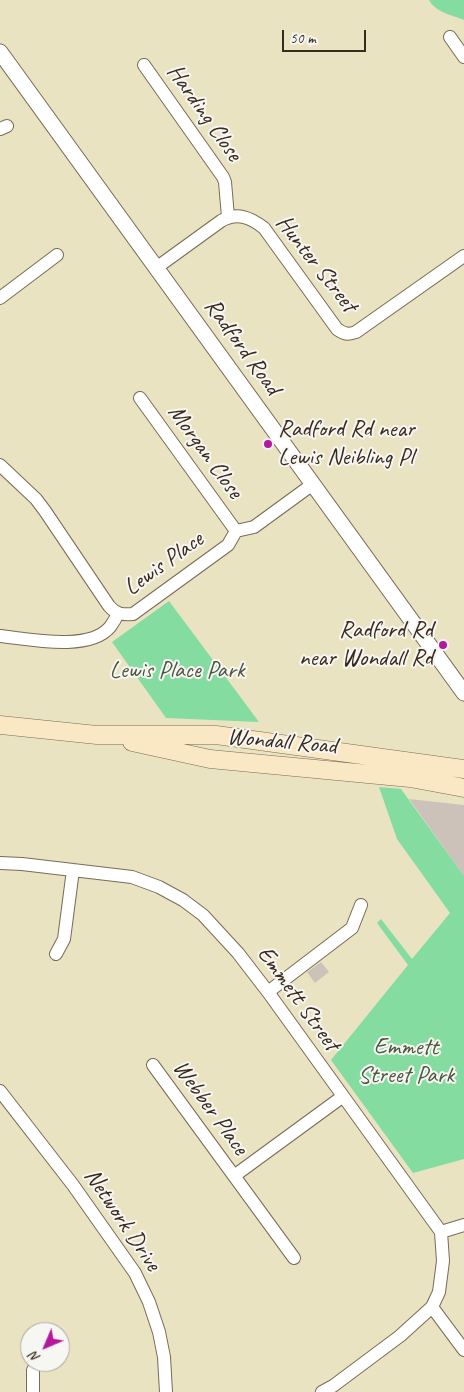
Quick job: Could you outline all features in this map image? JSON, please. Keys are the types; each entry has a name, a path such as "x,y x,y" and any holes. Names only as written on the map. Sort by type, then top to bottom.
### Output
{"main road":[{"name":"Wondall Road","path":"0,725 97,735 211,735 464,769"},
{"name":"Wondall Road","path":"97,735 210,759 410,778 464,788"},
{"path":"210,759 206,745 211,735"}],"street":[{"path":"450,37 464,57"},
{"name":"Radford Road","path":"0,52 464,693"},
{"name":"Harding Close","path":"144,65 226,182 228,217"},
{"path":"156,268 228,217"},
{"name":"Hunter Street","path":"228,217 246,217 264,228 342,333 356,332 464,256"},
{"path":"0,298 57,255"},
{"name":"Morgan Close","path":"140,398 236,532"},
{"name":"Lewis Place","path":"0,465 36,499 109,606 124,615 133,614 228,545 236,532 254,527 313,484"},
{"path":"0,636 57,642 80,641 99,635 110,628 118,613"},
{"name":"Emmett Street","path":"0,863 132,877 158,887 183,900 203,915 238,953 268,992 441,1232"},
{"path":"56,954 64,938 73,870"},
{"path":"268,992 352,928 361,905"},
{"name":"Webber Place","path":"153,1064 294,1258"},
{"name":"Network Drive","path":"0,1091 73,1184 135,1273 149,1302 159,1332 164,1357 166,1392"},
{"name":"Webber Place","path":"234,1176 342,1097"},
{"path":"331,1390 400,1336 432,1307 439,1292 443,1261 441,1232 464,1225"},
{"path":"432,1307 464,1350"},
{"path":"33,1372 33,1392"}],"shaded area":[{"path":"409,799 464,805 464,876"},
{"path":"321,962 329,972 315,983 307,972"}],"green space":[{"path":"429,0 464,0 464,20 440,10"},
{"name":"Lewis Place Park","path":"169,601 259,722 166,718 112,642"},
{"name":"Emmett Street Park","path":"379,787 401,789 464,876 464,1159 413,1173 331,1060 408,965 377,923 381,919 412,959 450,913 397,839"}],"place":[{"name":"Radford Rd near Lewis Neibling Pl","path":"268,444"},
{"name":"Radford Rd near Wondall Rd","path":"443,645"}]}
